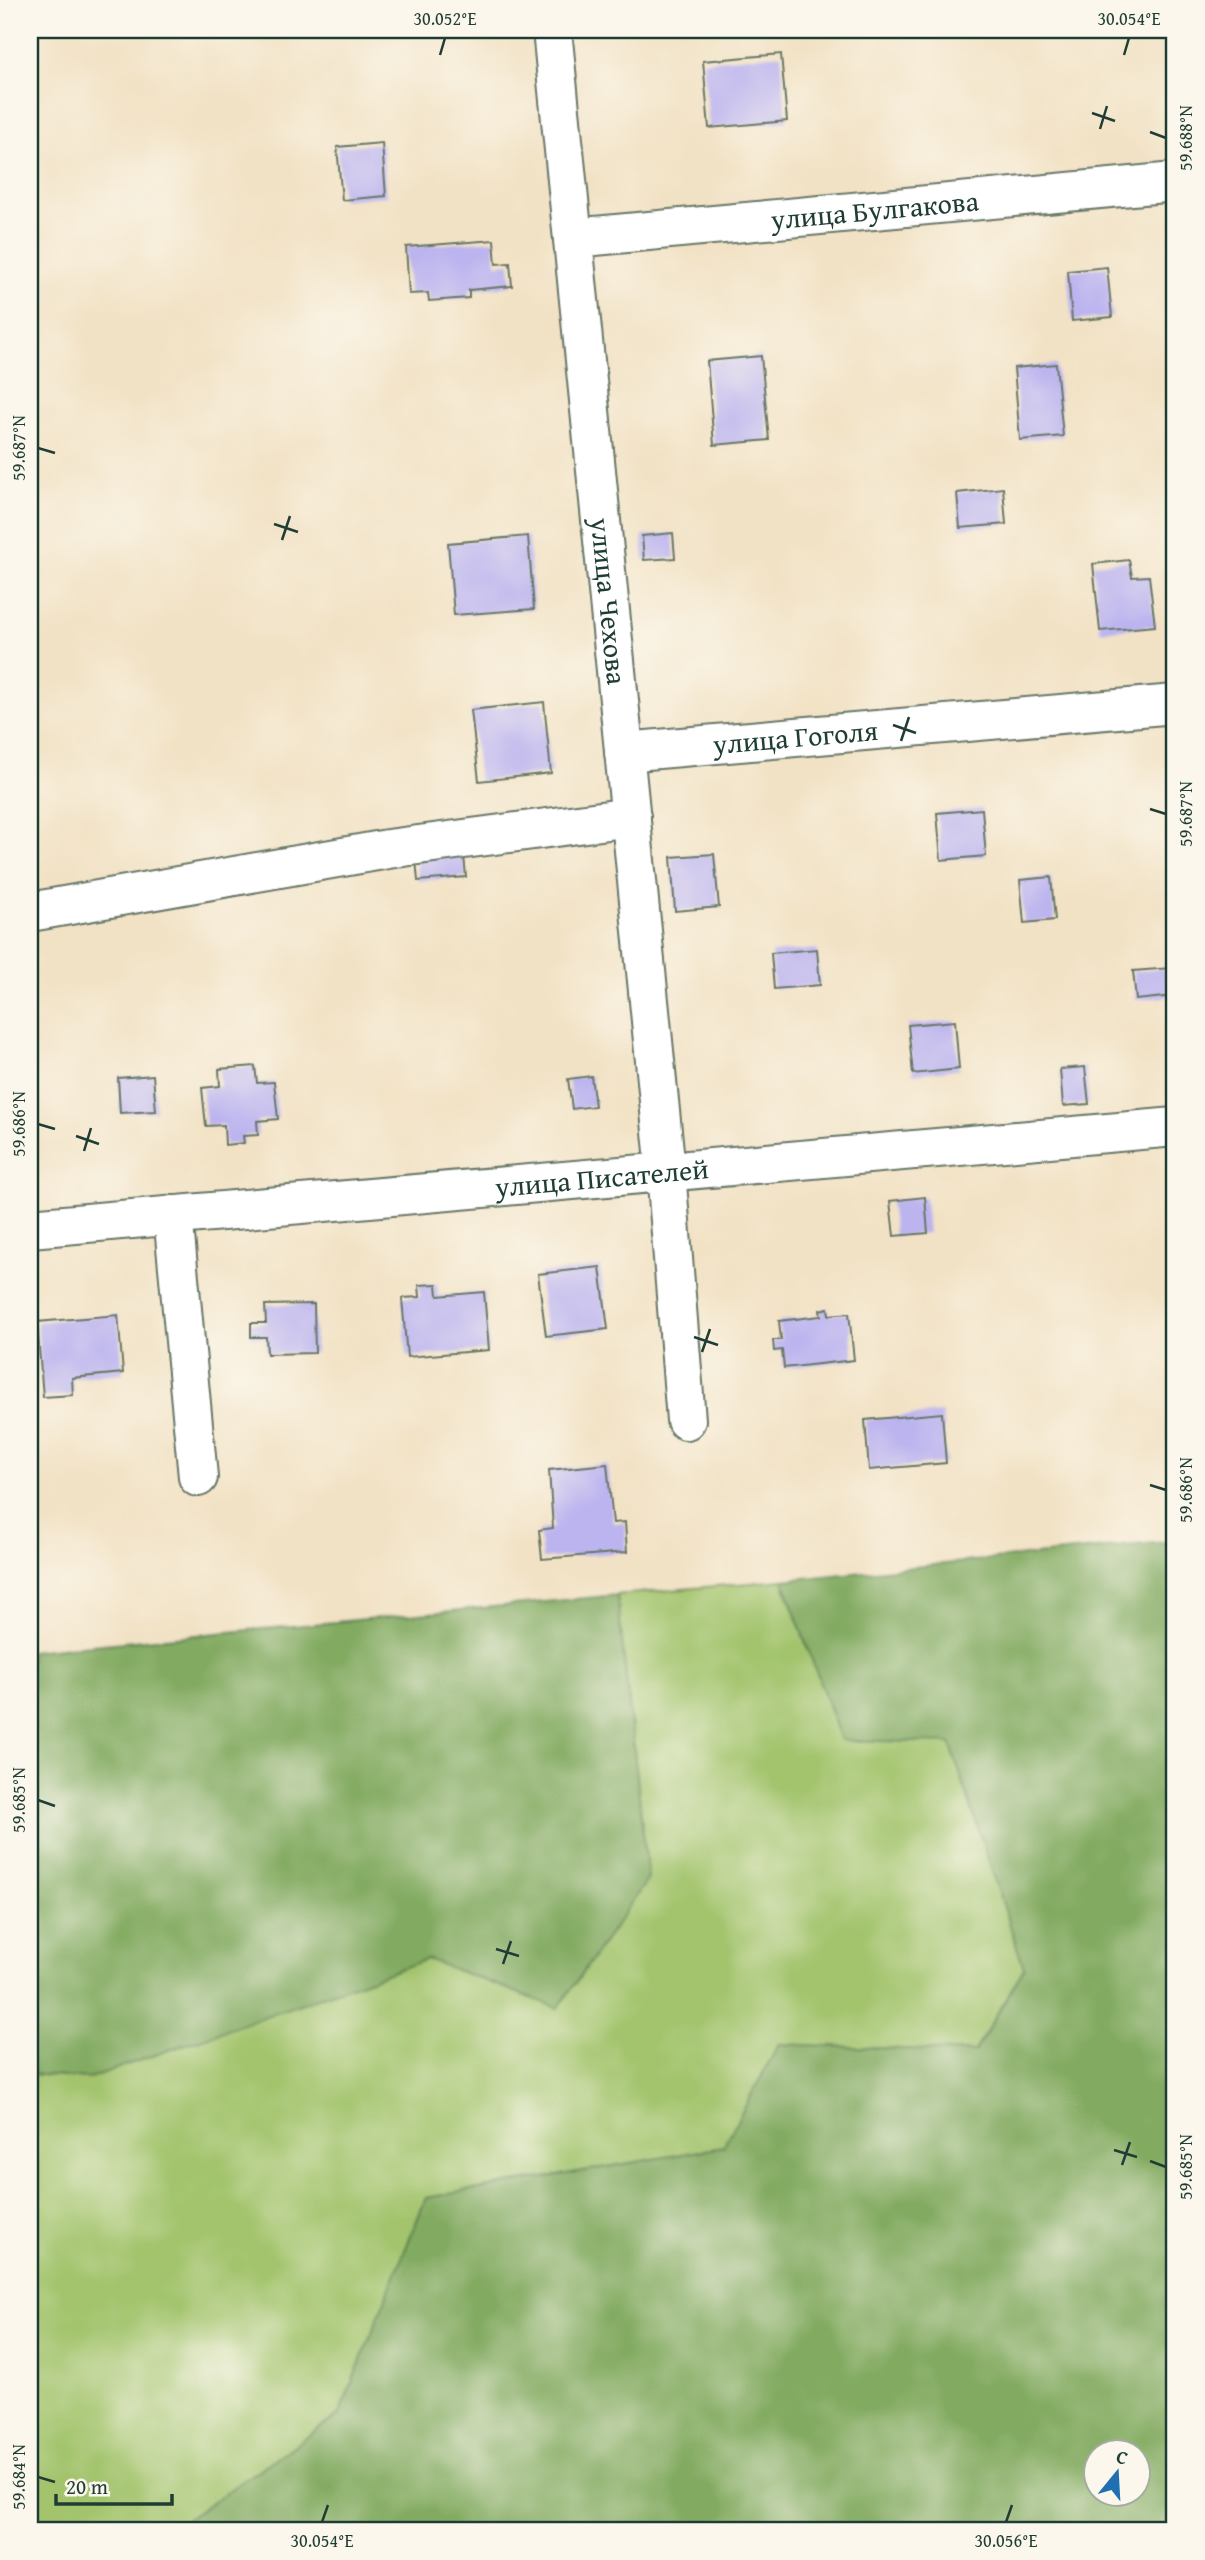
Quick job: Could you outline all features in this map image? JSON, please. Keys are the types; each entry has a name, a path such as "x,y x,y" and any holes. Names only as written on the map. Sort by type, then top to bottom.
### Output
{"street":[{"name":"улица Чехова","path":"552,30 666,1171 686,1420"},
{"name":"улица Булгакова","path":"573,238 1175,183"},
{"name":"улица Гоголя","path":"624,752 1175,704"},
{"path":"30,912 388,849 631,817"},
{"name":"улица Писателей","path":"30,1228 1175,1127"},
{"path":"173,1215 198,1477"}],"green space":[{"path":"1175,1541 1175,2530 171,2530 339,2415 426,2198 723,2147 779,2044 975,2052 1024,1968 950,1743 841,1740 783,1580"},
{"path":"783,1580 841,1740 950,1742 1024,1968 974,2052 779,2044 724,2147 426,2198 339,2415 171,2530 30,2530 30,2074 87,2079 427,1959 558,2008 648,1878 617,1595"},
{"path":"617,1595 648,1879 558,2008 427,1959 87,2079 30,2074 30,1651"}],"building":[{"path":"781,54 787,121 709,128 703,61"},
{"path":"382,143 386,196 342,200 337,147"},
{"path":"494,240 496,264 510,263 512,286 469,290 469,298 429,301 428,293 409,294 406,247"},
{"path":"1107,267 1112,317 1072,321 1068,271"},
{"path":"761,356 769,440 714,445 707,361"},
{"path":"1056,364 1063,436 1020,440 1014,368"},
{"path":"1003,488 1006,524 960,528 957,493"},
{"path":"673,533 675,558 644,560 642,536"},
{"path":"528,536 534,609 454,615 448,543"},
{"path":"1129,560 1132,577 1149,576 1155,626 1100,631 1093,564"},
{"path":"544,702 551,773 479,781 471,710"},
{"path":"982,809 986,856 941,860 937,813"},
{"path":"463,845 466,877 418,881 415,849"},
{"path":"714,854 719,907 675,911 671,857"},
{"path":"1051,877 1055,920 1024,923 1020,880"},
{"path":"817,949 820,985 774,989 771,953"},
{"path":"1171,968 1174,996 1136,1000 1133,971"},
{"path":"955,1021 959,1069 913,1074 908,1025"},
{"path":"255,1066 257,1083 274,1082 278,1119 257,1121 258,1135 243,1136 244,1143 225,1145 224,1125 206,1126 202,1088 220,1086 219,1069"},
{"path":"1085,1067 1089,1104 1063,1106 1060,1069"},
{"path":"153,1075 156,1111 120,1113 118,1078"},
{"path":"591,1076 595,1106 572,1109 568,1079"},
{"path":"925,1197 928,1233 894,1236 890,1201"},
{"path":"600,1267 608,1329 546,1336 538,1274"},
{"path":"437,1284 438,1296 484,1292 489,1350 407,1357 402,1298 420,1297 419,1285"},
{"path":"314,1304 315,1353 267,1354 266,1337 251,1337 251,1323 266,1323 265,1305"},
{"path":"828,1308 829,1315 849,1313 854,1360 784,1368 782,1350 774,1351 773,1340 781,1340 779,1321 821,1316 820,1310"},
{"path":"118,1315 123,1373 72,1378 73,1395 43,1397 37,1322"},
{"path":"942,1413 946,1463 869,1470 865,1420"},
{"path":"607,1464 613,1523 625,1522 627,1552 542,1559 539,1530 553,1528 549,1470"}]}
